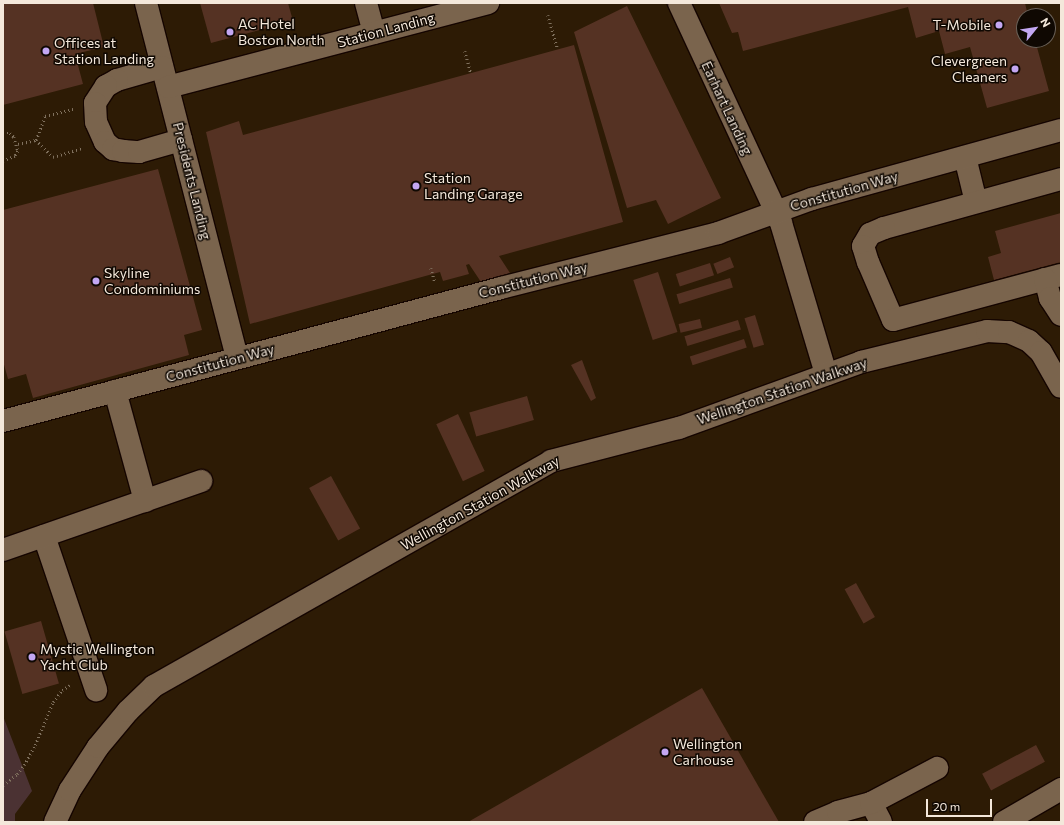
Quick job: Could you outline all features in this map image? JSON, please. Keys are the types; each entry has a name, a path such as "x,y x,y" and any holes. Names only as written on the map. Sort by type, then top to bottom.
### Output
{"street":[{"name":"Presidents Landing","path":"146,3 237,358"},
{"path":"366,3 374,33"},
{"name":"Station Landing","path":"168,88 488,3"},
{"name":"Earhart Landing","path":"679,3 776,212 826,374"},
{"path":"162,67 117,80 100,93 95,103 96,122 105,142 113,149 139,152 181,140"},
{"name":"Constitution Way","path":"3,421 237,358 718,233 812,199 1061,130"},
{"path":"965,157 976,202"},
{"path":"1061,179 884,228 870,234 866,238 864,252 893,320 1053,277 1050,298 1061,315"},
{"name":"Wellington Station Walkway","path":"55,822 70,790 112,728 154,686 551,461 679,428 826,374 869,360 982,332 998,330 1015,333 1034,344 1044,357 1061,387"},
{"path":"115,391 145,501"},
{"path":"3,550 201,481"},
{"path":"44,536 94,683"},
{"path":"815,822 838,812 871,803 937,768"},
{"path":"1004,822 1061,789"},
{"path":"871,803 882,822"}],"path":[{"path":"548,15 558,49"},
{"path":"465,51 471,73"},
{"path":"36,140 45,116 95,103"},
{"path":"3,133 10,133 18,144"},
{"path":"36,140 53,156 105,142"},
{"path":"18,144 36,140"},
{"path":"3,161 15,156 18,144"},
{"path":"431,268 434,281"},
{"path":"3,785 17,774 31,754 57,695 68,686 94,683"}],"shaded area":[{"path":"3,716 32,791 15,814 15,822 3,822"}],"building":[{"name":"Offices at Station Landing","path":"3,3 93,3 104,47 75,54 83,84 3,105"},
{"name":"AC Hotel Boston North","path":"200,3 288,3 293,21 211,43"},
{"path":"719,3 1025,3 1026,8 1016,8 1016,48 1037,48 1049,91 987,108 970,47 945,54 939,31 916,38 908,7 743,51 738,32 732,33"},
{"path":"627,6 721,198 668,224 656,200 627,208 574,32"},
{"name":"Station Landing Garage","path":"574,45 623,222 499,256 510,273 481,282 469,264 466,265 469,274 443,281 440,272 250,324 206,132 239,121 243,135"},
{"name":"Skyline Condominiums","path":"158,169 202,330 184,335 189,355 33,398 26,374 8,379 3,361 3,210"},
{"path":"1061,213 1061,262 994,280 988,257 1001,253 995,231"},
{"path":"730,257 734,267 717,274 713,264"},
{"path":"710,263 714,275 680,286 676,274"},
{"path":"658,272 677,332 653,340 633,280"},
{"path":"730,278 733,288 679,304 676,294"},
{"path":"755,315 764,345 754,348 744,318"},
{"path":"700,319 702,328 681,333 679,324"},
{"path":"738,320 741,330 687,346 684,336"},
{"path":"744,339 747,348 693,365 690,357"},
{"path":"582,360 596,398 591,401 571,365"},
{"path":"527,396 534,420 476,437 469,413"},
{"path":"458,414 485,471 463,481 436,424"},
{"path":"331,476 360,528 338,541 309,488"},
{"path":"856,583 875,617 864,623 845,589"},
{"name":"Mystic Wellington Yacht Club","path":"41,621 59,683 22,694 4,631"},
{"name":"Wellington Carhouse","path":"702,688 779,822 468,822"},
{"path":"1036,745 1045,762 991,790 982,774"}],"place":[{"name":"T-Mobile","path":"999,25"},
{"name":"AC Hotel Boston North","path":"230,32"},
{"name":"Offices at Station Landing","path":"46,51"},
{"name":"Clevergreen Cleaners","path":"1015,69"},
{"name":"Station Landing Garage","path":"416,186"},
{"name":"Skyline Condominiums","path":"96,281"},
{"name":"Mystic Wellington Yacht Club","path":"32,657"},
{"name":"Wellington Carhouse","path":"665,752"}]}
